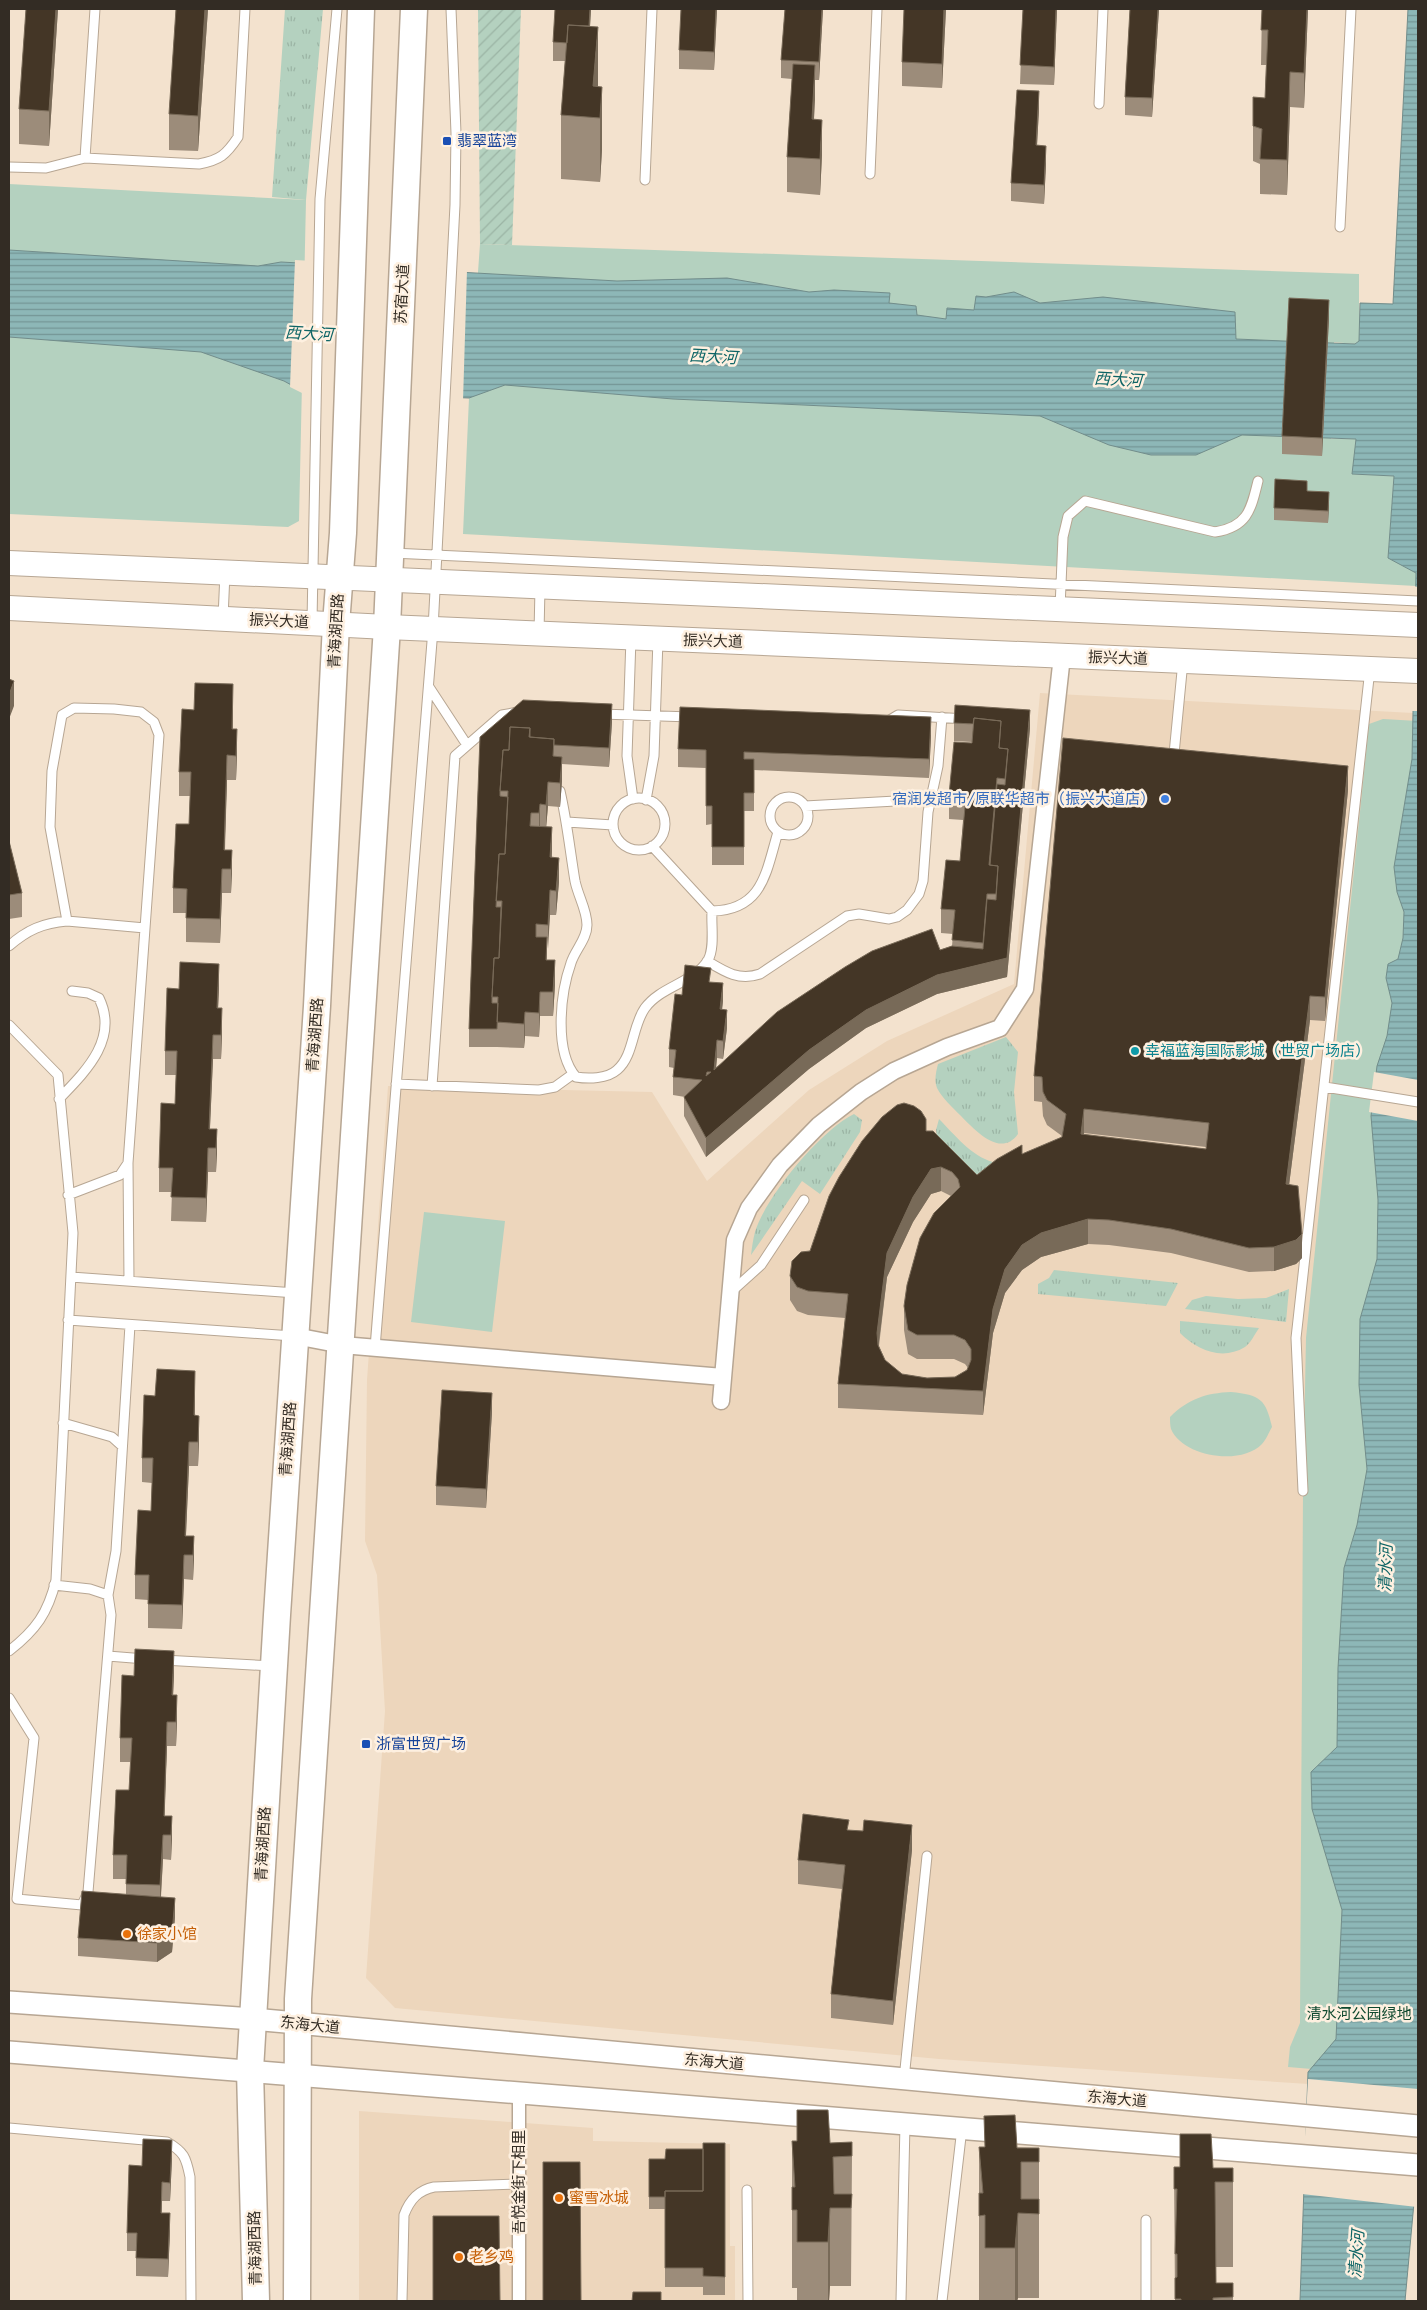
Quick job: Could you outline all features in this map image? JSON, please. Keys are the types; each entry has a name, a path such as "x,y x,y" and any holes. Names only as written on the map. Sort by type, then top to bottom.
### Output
{"main road":[{"path":"340,578 361,9"},
{"name":"苏宿大道","path":"389,579 414,9"},
{"path":"9,563 1418,625"},
{"name":"青海湖西路","path":"256,2301 250,2070 295,1336 318,1006 324,623 340,578"},
{"path":"297,2301 297,2024 342,1345 389,579"},
{"name":"振兴大道","path":"9,608 539,634 1418,671"}],"street":[{"path":"721,1402 734,1240 749,1208 780,1165 819,1125 861,1092 894,1071 947,1047 1000,1028 1025,990 1062,656"},
{"path":"295,1336 342,1345 723,1377"},
{"name":"东海大道","path":"9,2002 253,2019 1418,2126"},
{"path":"9,2052 1418,2165"},
{"name":"吾悦金街下相里","path":"518,2092 519,2301"}],"lane":[{"path":"85,158 95,9"},
{"path":"9,167 46,168 85,158 200,164 217,160 229,150 238,137 246,9"},
{"path":"324,623 313,577 314,430 320,199 337,9"},
{"path":"375,1348 434,629 455,205 456,133 451,9"},
{"path":"645,180 652,9"},
{"path":"870,174 877,9"},
{"path":"1099,104 1103,9"},
{"path":"1340,227 1351,9"},
{"path":"1060,609 1063,537 1068,516 1085,501 1215,532 1228,530 1239,524 1251,509 1258,481"},
{"path":"390,545 437,556 1418,601"},
{"path":"223,618 225,573"},
{"path":"539,634 540,586"},
{"path":"631,638 627,756 633,799"},
{"path":"646,800 654,756 658,639"},
{"path":"1174,754 1183,661"},
{"path":"1303,1491 1296,1338 1370,669"},
{"path":"429,687 468,745"},
{"path":"67,921 50,826 52,771 62,715 74,708 114,708 141,712 154,722 159,735 128,1163 129,1281"},
{"path":"432,1086 452,773 455,756 502,715 527,712"},
{"path":"592,714 704,718"},
{"path":"879,722 888,722 898,715 979,720"},
{"path":"707,961 725,972 749,978 760,974 847,916 865,915 889,919 907,910 918,894 923,881 928,812 938,766 942,717"},
{"path":"560,790 567,822 575,880 587,924 586,933 571,963 564,990 561,1018 566,1057 576,1077 586,1079 598,1078 616,1071 624,1061 637,1023 651,1001 661,992 695,973 707,961 711,953 712,911 652,846"},
{"path":"805,806 808,821 801,831 790,835 778,832 771,822 771,810 774,804 785,797 792,797 805,806 932,799"},
{"path":"633,799 646,800 660,810 664,818 662,835 652,846 642,850 625,847 618,841 613,824 618,808 633,799"},
{"path":"567,822 613,824"},
{"path":"712,911 720,911 740,904 757,893 763,882 778,832"},
{"path":"9,946 30,930 47,923 67,921 145,928"},
{"path":"59,1099 88,1069 102,1042 106,1026 105,1009 99,998 88,993 72,991"},
{"path":"9,1025 58,1075 73,1233 54,1585 50,1603 29,1636 9,1652"},
{"path":"396,1084 539,1090 555,1087 573,1074"},
{"path":"1325,1087 1418,1102"},
{"path":"68,1195 120,1175 128,1163"},
{"path":"730,1293 761,1266 804,1200"},
{"path":"71,1277 298,1293"},
{"path":"68,1320 295,1336"},
{"path":"9,1698 34,1738 18,1899 82,1905 88,1892 108,1656 111,1615 108,1595 116,1551 130,1324"},
{"path":"63,1423 112,1437 122,1446"},
{"path":"54,1585 90,1589 108,1595"},
{"path":"108,1656 274,1666"},
{"path":"904,2079 927,1856"},
{"path":"901,2301 905,2124"},
{"path":"9,2128 167,2142 181,2150 187,2162 190,2176 191,2301"},
{"path":"942,2301 962,2128"},
{"path":"402,2301 404,2215 408,2204 424,2189 434,2186 518,2184"},
{"path":"748,2190 748,2301"},
{"path":"1146,2220 1146,2301"}],"shaded area":[{"path":"1040,693 1413,713 1412,759 1336,2039 1308,2072 1308,2084 939,2059 395,2008 366,1978 385,1711 377,1575 365,1541 367,1380 388,1086 652,1092 707,1181 809,1090 887,1041 1014,984"},
{"path":"359,2111 593,2128 593,2141 730,2144 730,2246 735,2246 735,2301 359,2301"}],"green space":[{"path":"285,9 323,9 306,200 272,197"},
{"path":"478,9 521,9 512,245 480,244"},
{"path":"9,184 306,200 299,521 288,527 9,514"},
{"path":"480,244 1359,274 1359,341 1355,344 1334,342 1331,439 1356,439 1353,474 1394,476 1388,557 1416,573 1416,586 463,534 469,398"},
{"name":"清水河公园绿地","path":"1383,719 1418,721 1418,2078 1288,2067 1290,2047 1300,2023 1303,1491 1306,1338 1369,724"},
{"path":"1006,1037 1018,1052 1014,1092 1018,1134 1011,1141 1003,1144 995,1143 972,1127 942,1095 937,1088 935,1079 938,1064"},
{"path":"854,1114 862,1120 860,1132 820,1194 802,1181 751,1255 755,1232 761,1217 782,1183 826,1134"},
{"path":"939,1119 970,1150 993,1162 977,1195 938,1143 936,1130"},
{"path":"424,1212 505,1221 492,1332 411,1322"},
{"path":"1054,1270 1178,1283 1166,1306 1038,1294 1038,1284 1049,1278"},
{"path":"1289,1289 1286,1322 1185,1309 1192,1300 1206,1296 1238,1299 1266,1298"},
{"path":"1180,1321 1259,1328 1245,1347 1228,1353 1219,1353 1202,1349 1187,1339 1180,1333"},
{"path":"1231,1392 1255,1397 1264,1404 1272,1427 1262,1444 1253,1451 1241,1455 1227,1456 1200,1452 1177,1439 1171,1429 1170,1417 1198,1398"}],"water":[{"path":"1408,9 1418,9 1418,2159 1405,2301 1300,2301 1308,2072 1336,2039 1342,1910 1312,1809 1311,1772 1337,1747 1338,1668 1344,1568 1357,1525 1367,1469 1359,1385 1360,1319 1377,1259 1378,1200 1371,1116 1377,1066 1387,1036 1392,1003 1386,978 1388,964 1398,959 1403,938 1404,912 1397,892 1394,867 1412,759 1416,573 1388,558 1394,476 1352,474 1356,439 1242,435 1196,455 1151,455 1109,445 1040,416 673,399 505,385 469,398 304,392 284,381 201,352 9,337 9,250 258,266 281,262 617,281 727,278 809,292 834,290 890,293 889,303 916,306 917,315 946,319 947,308 974,310 976,296 986,297 1014,292 1040,303 1103,297 1235,312 1236,339 1355,344 1359,341 1360,303 1393,304"}],"pier":[{"path":"295,260 467,270 463,401 304,394 290,387"},
{"path":"1413,586 1418,587 1418,711 1411,711"},
{"path":"1374,1072 1418,1080 1418,1121 1369,1112"},
{"path":"1308,2079 1418,2089 1417,2207 1302,2194"}],"building":[{"path":"26,9 56,9 49,111 19,109"},
{"path":"176,9 205,9 198,116 169,114"},
{"path":"555,9 590,9 589,26 568,25 567,43 553,42"},
{"path":"681,9 716,9 714,52 679,50"},
{"path":"785,9 822,9 819,62 781,60"},
{"path":"904,9 944,9 942,64 902,62"},
{"path":"1023,9 1056,9 1054,67 1020,65"},
{"path":"1130,9 1158,9 1152,98 1125,97"},
{"path":"1262,9 1307,9 1304,73 1290,72 1287,160 1260,159 1262,129 1253,126 1253,97 1265,98 1268,30 1261,30"},
{"path":"568,25 598,27 593,86 602,87 600,118 561,115"},
{"path":"793,64 815,65 812,119 822,120 820,159 787,157"},
{"path":"1017,90 1039,91 1036,145 1046,146 1044,185 1011,183"},
{"path":"1289,298 1329,300 1322,438 1282,436"},
{"path":"1275,479 1307,481 1307,491 1329,492 1328,511 1274,508"},
{"path":"9,679 14,681 9,695"},
{"path":"195,683 233,684 232,729 237,729 236,756 227,755 224,850 232,850 231,869 222,869 220,919 186,918 187,889 173,888 176,824 189,824 191,772 179,772 182,709 194,710"},
{"path":"523,700 612,704 609,748 554,745 554,739 530,737 530,728 510,727 509,750 503,750 500,791 500,796 508,797 505,854 499,854 496,907 501,907 499,958 494,958 492,997 492,1003 498,1003 497,1029 469,1029 480,737"},
{"path":"955,705 1030,710 1007,958 937,975 866,1010 809,1050 706,1138 684,1097 702,1080 673,1077 676,1050 669,1049 675,994 682,995 685,965 711,968 709,982 723,983 720,1009 727,1010 723,1041 717,1040 714,1070 777,1012 872,951 932,929 940,950 952,946 983,949 987,899 996,900 998,866 990,865 997,784 1005,785 1008,749 999,748 1001,721 974,718 973,724 954,723"},
{"path":"680,707 931,717 929,759 744,752 744,759 754,759 754,793 744,793 744,847 712,847 712,806 706,806 706,750 678,749"},
{"path":"974,718 1001,721 999,748 1008,749 1005,779 997,778 989,865 998,866 996,894 987,894 983,943 952,940 955,910 941,909 946,860 960,861 966,796 949,795 954,742 972,743"},
{"path":"510,727 530,728 529,737 554,739 553,756 562,757 560,783 548,782 546,805 540,804 539,813 531,813 530,826 552,827 550,857 559,858 556,891 550,890 548,925 536,924 536,937 547,937 546,960 555,960 553,992 540,992 539,1013 525,1012 524,1024 497,1022 498,997 492,997 494,958 499,958 502,901 496,901 499,854 505,854 508,791 500,791 503,750 509,750"},
{"path":"1063,738 1348,766 1325,997 1310,996 1286,1184 1298,1186 1302,1234 1296,1240 1274,1247 1249,1248 1171,1229 1109,1220 1088,1219 1041,1233 1022,1245 1005,1269 993,1309 983,1391 838,1384 848,1294 808,1291 797,1287 790,1276 792,1261 801,1252 810,1251 829,1196 839,1177 862,1141 882,1117 897,1105 904,1103 914,1106 921,1111 926,1119 926,1131 933,1131 977,1175 997,1159 1022,1145 1022,1154 1062,1137 1066,1114 1047,1100 1043,1092 1042,1077 1034,1076","holes":["1084,1109 1209,1123 1206,1149 1081,1134","941,1167 952,1172 958,1179 960,1187 934,1213 920,1238 907,1285 904,1306 908,1330 917,1335 954,1335 965,1340 971,1349 971,1360 967,1370 955,1377 927,1378 902,1374 885,1360 878,1345 877,1333 887,1253 913,1197 931,1169"]},
{"path":"9,841 22,893 9,895"},
{"path":"180,962 219,964 217,1008 222,1008 221,1035 213,1035 209,1129 217,1129 216,1148 208,1148 206,1198 171,1197 173,1168 159,1168 161,1103 175,1104 177,1051 165,1051 167,988 179,989"},
{"path":"157,1369 195,1371 194,1415 199,1416 198,1442 189,1442 185,1536 194,1536 193,1555 184,1555 182,1605 148,1604 149,1575 135,1575 138,1510 151,1511 153,1458 142,1458 144,1395 155,1396"},
{"path":"442,1390 492,1393 486,1489 436,1486"},
{"path":"135,1649 174,1651 172,1695 177,1695 176,1722 167,1722 164,1816 172,1816 171,1835 163,1835 160,1885 126,1884 127,1855 113,1855 116,1790 129,1790 132,1738 120,1738 122,1675 134,1676"},
{"path":"803,1814 849,1820 847,1830 863,1831 864,1820 912,1825 893,2001 831,1994 845,1865 798,1860"},
{"path":"82,1891 175,1898 172,1934 157,1943 78,1938"},
{"path":"797,2110 828,2110 830,2143 852,2142 852,2156 833,2157 834,2194 852,2194 851,2208 830,2208 828,2242 797,2242 797,2210 792,2210 792,2187 795,2187 792,2141 797,2141"},
{"path":"1015,2115 1017,2148 1039,2148 1039,2162 1021,2162 1021,2199 1039,2199 1039,2214 1018,2213 1015,2248 985,2248 985,2215 979,2216 979,2193 983,2193 979,2147 985,2147 984,2116"},
{"path":"1180,2134 1211,2134 1213,2168 1233,2168 1233,2182 1215,2182 1216,2283 1233,2283 1233,2297 1213,2298 1213,2301 1181,2301 1181,2299 1175,2299 1175,2278 1177,2277 1177,2254 1175,2254 1177,2189 1174,2189 1174,2167 1180,2167"},
{"path":"143,2139 172,2140 170,2183 162,2182 161,2213 170,2213 168,2259 136,2258 137,2233 127,2233 129,2165 142,2166"},
{"path":"703,2143 725,2143 725,2277 703,2276 703,2268 665,2268 665,2191 703,2191"},
{"path":"666,2149 703,2149 703,2191 665,2191 665,2197 649,2197 649,2159 665,2159"},
{"path":"543,2162 580,2162 581,2301 543,2301"},
{"path":"433,2216 499,2216 500,2301 433,2301"},
{"path":"633,2292 661,2292 661,2301 632,2301"}],"place":[{"name":"翡翠蓝湾","path":"447,141"},
{"name":"宿润发超市/原联华超市（振兴大道店）","path":"1165,799"},
{"name":"幸福蓝海国际影城（世贸广场店）","path":"1135,1051"},
{"name":"浙富世贸广场","path":"366,1744"},
{"name":"徐家小馆","path":"127,1934"},
{"name":"蜜雪冰城","path":"559,2198"},
{"name":"老乡鸡","path":"459,2257"}],"water label":[{"name":"西大河","path":"309,333"},
{"name":"西大河","path":"713,356"},
{"name":"西大河","path":"1118,379"},
{"name":"清水河","path":"1385,1568"},
{"name":"清水河","path":"1356,2254"}]}
